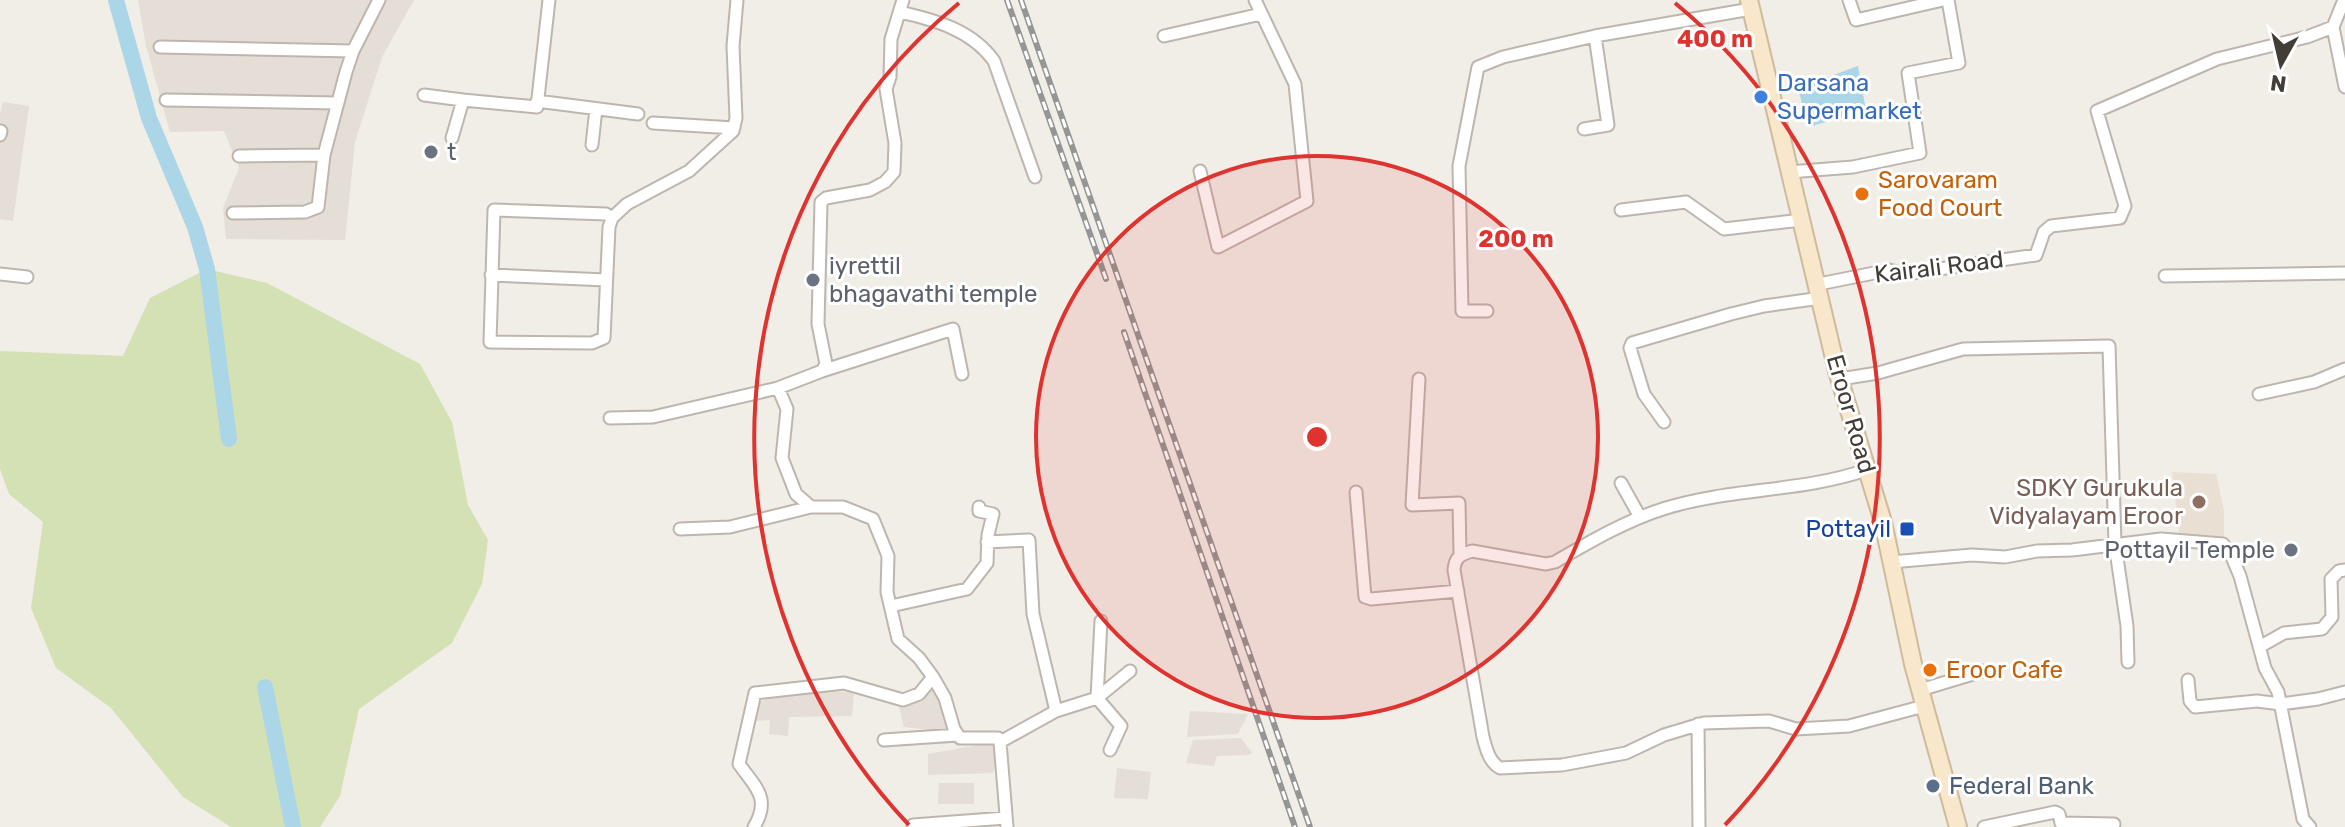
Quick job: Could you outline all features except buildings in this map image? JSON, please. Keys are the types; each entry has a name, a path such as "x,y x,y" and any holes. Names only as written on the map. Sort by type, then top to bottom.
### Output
{"main road":[{"name":"Eroor Road","path":"1750,5 1840,379 1883,522 1922,698 1958,827"}],"street":[{"path":"233,213 314,211 318,207 324,155 353,51 379,0"},
{"path":"424,95 537,107 549,0"},
{"path":"612,218 606,214 494,210 490,342 592,343 604,338 612,218 627,204 689,171 717,148 734,128 733,46 737,0"},
{"path":"1200,171 1218,247 1307,201 1295,84 1255,0"},
{"path":"1789,172 1853,167 1920,153 1908,73 1959,63 1946,0 1856,20 1849,0"},
{"path":"2344,0 2333,27 2345,87"},
{"path":"1487,311 1462,311 1459,166 1478,67 1503,57 1595,36 1750,5"},
{"path":"822,371 826,364 818,324 821,202 826,198 870,190 885,182 894,172 895,143 886,89 890,77 891,39 902,6 959,31 989,54 1035,177"},
{"path":"1164,36 1261,14"},
{"name":"Kairali Road","path":"1820,291 1889,270 1905,274 2036,255 2044,232 2051,226 2120,218 2125,206 2097,111 2217,59 2307,37 2333,27"},
{"path":"1584,129 1608,125 1595,36"},
{"path":"160,47 353,51"},
{"path":"166,100 338,103"},
{"path":"452,138 463,100"},
{"path":"537,101 638,114"},
{"path":"592,145 596,109"},
{"path":"653,123 734,128"},
{"path":"239,156 324,155"},
{"path":"1621,210 1686,202 1724,229 1801,220"},
{"path":"2165,276 2345,273"},
{"path":"0,274 27,277"},
{"path":"491,275 606,280"},
{"path":"1664,422 1642,389 1630,348 1632,343 1820,291"},
{"path":"610,418 653,417 778,388 953,329 962,374"},
{"path":"1840,379 1878,373 1963,349 2109,346 2115,544 2127,626 2128,662"},
{"path":"2259,394 2314,382 2345,369"},
{"path":"1419,379 1412,505 1459,503 1460,554"},
{"path":"778,388 787,409 782,458 796,494 811,507"},
{"path":"1866,470 1804,485 1668,507 1640,517 1546,564 1472,551 1460,554 1455,560 1454,570 1481,729 1494,765 1500,768 1562,765 1608,757 1626,753 1664,735 1698,724 1754,721 1780,723 1796,729 1849,726 1983,671"},
{"path":"1621,483 1640,517"},
{"path":"1356,492 1365,597 1458,591"},
{"path":"680,529 730,527 811,507 843,507 873,519 888,556 887,592 898,639 919,658 933,677 948,706 957,735 964,740 991,737 998,738 1000,742 1007,822"},
{"path":"891,606 967,589 987,563 987,542 993,514 979,511 979,507"},
{"path":"1891,562 1972,555 2005,557 2161,539 2223,544 2240,576 2265,668 2278,692 2303,819 2310,827"},
{"path":"987,542 1029,540 1033,614 1056,711"},
{"path":"2261,646 2284,633 2322,629 2332,617 2331,579 2339,571 2345,570"},
{"path":"1101,621 1097,698 1121,726 1110,750"},
{"path":"1000,742 1056,711 1097,698 1130,671"},
{"path":"754,827 762,814 762,797 739,764 755,693 844,683 903,700 919,694 933,677"},
{"path":"2188,680 2190,701 2195,707 2257,701 2281,704 2345,692"},
{"path":"1698,724 1699,827"},
{"path":"884,740 957,735"},
{"path":"1984,827 2055,812 2058,812 2061,823 2114,824"},
{"path":"913,825 1007,822 1020,827"}],"shaded area":[{"path":"138,0 414,0 382,57 355,142 345,240 226,239 223,208 239,168 224,131 170,132 146,46"},
{"path":"3,102 29,106 13,221 0,219 0,114"},
{"name":"SDKY Gurukula Vidyalayam Eroor","path":"2172,472 2216,474 2224,511 2224,542 2180,539"},
{"path":"932,688 938,692 957,743 932,744 931,730 904,727 899,708"},
{"path":"824,691 854,692 852,716 789,717 788,736 769,734 770,720 754,721 755,705 772,696"},
{"path":"1190,711 1248,714 1238,734 1187,737"},
{"path":"1241,738 1252,753 1217,756 1214,766 1186,763 1193,740"},
{"path":"994,742 997,761 993,773 928,775 928,754"},
{"path":"1117,768 1151,772 1148,799 1114,798"},
{"path":"939,783 974,783 974,804 938,804"}],"green space":[{"path":"207,269 267,283 420,364 452,422 468,505 488,540 482,584 452,643 359,709 340,796 320,827 231,827 183,797 111,708 56,668 31,608 43,522 9,494 0,469 0,351 123,356 150,298"}],"water":[{"path":"1858,66 1866,111 1808,127 1798,88"}],"waterway":[{"path":"116,0 149,118 195,227 207,269 229,439"},
{"path":"265,687 293,827"}],"railway":[{"path":"1007,0 1106,279"},
{"path":"1021,0 1310,827"},
{"path":"1124,332 1295,827"}],"place":[{"name":"Darsana Supermarket","path":"1761,97"},
{"name":"t","path":"431,152"},
{"name":"Sarovaram Food Court","path":"1862,194"},
{"name":"iyrettil bhagavathi temple","path":"813,280"},
{"name":"SDKY Gurukula Vidyalayam Eroor","path":"2199,502"},
{"name":"Pottayil","path":"1907,529"},
{"name":"Pottayil Temple","path":"2291,550"},
{"name":"Eroor Cafe","path":"1930,670"},
{"name":"Federal Bank","path":"1933,786"}]}
